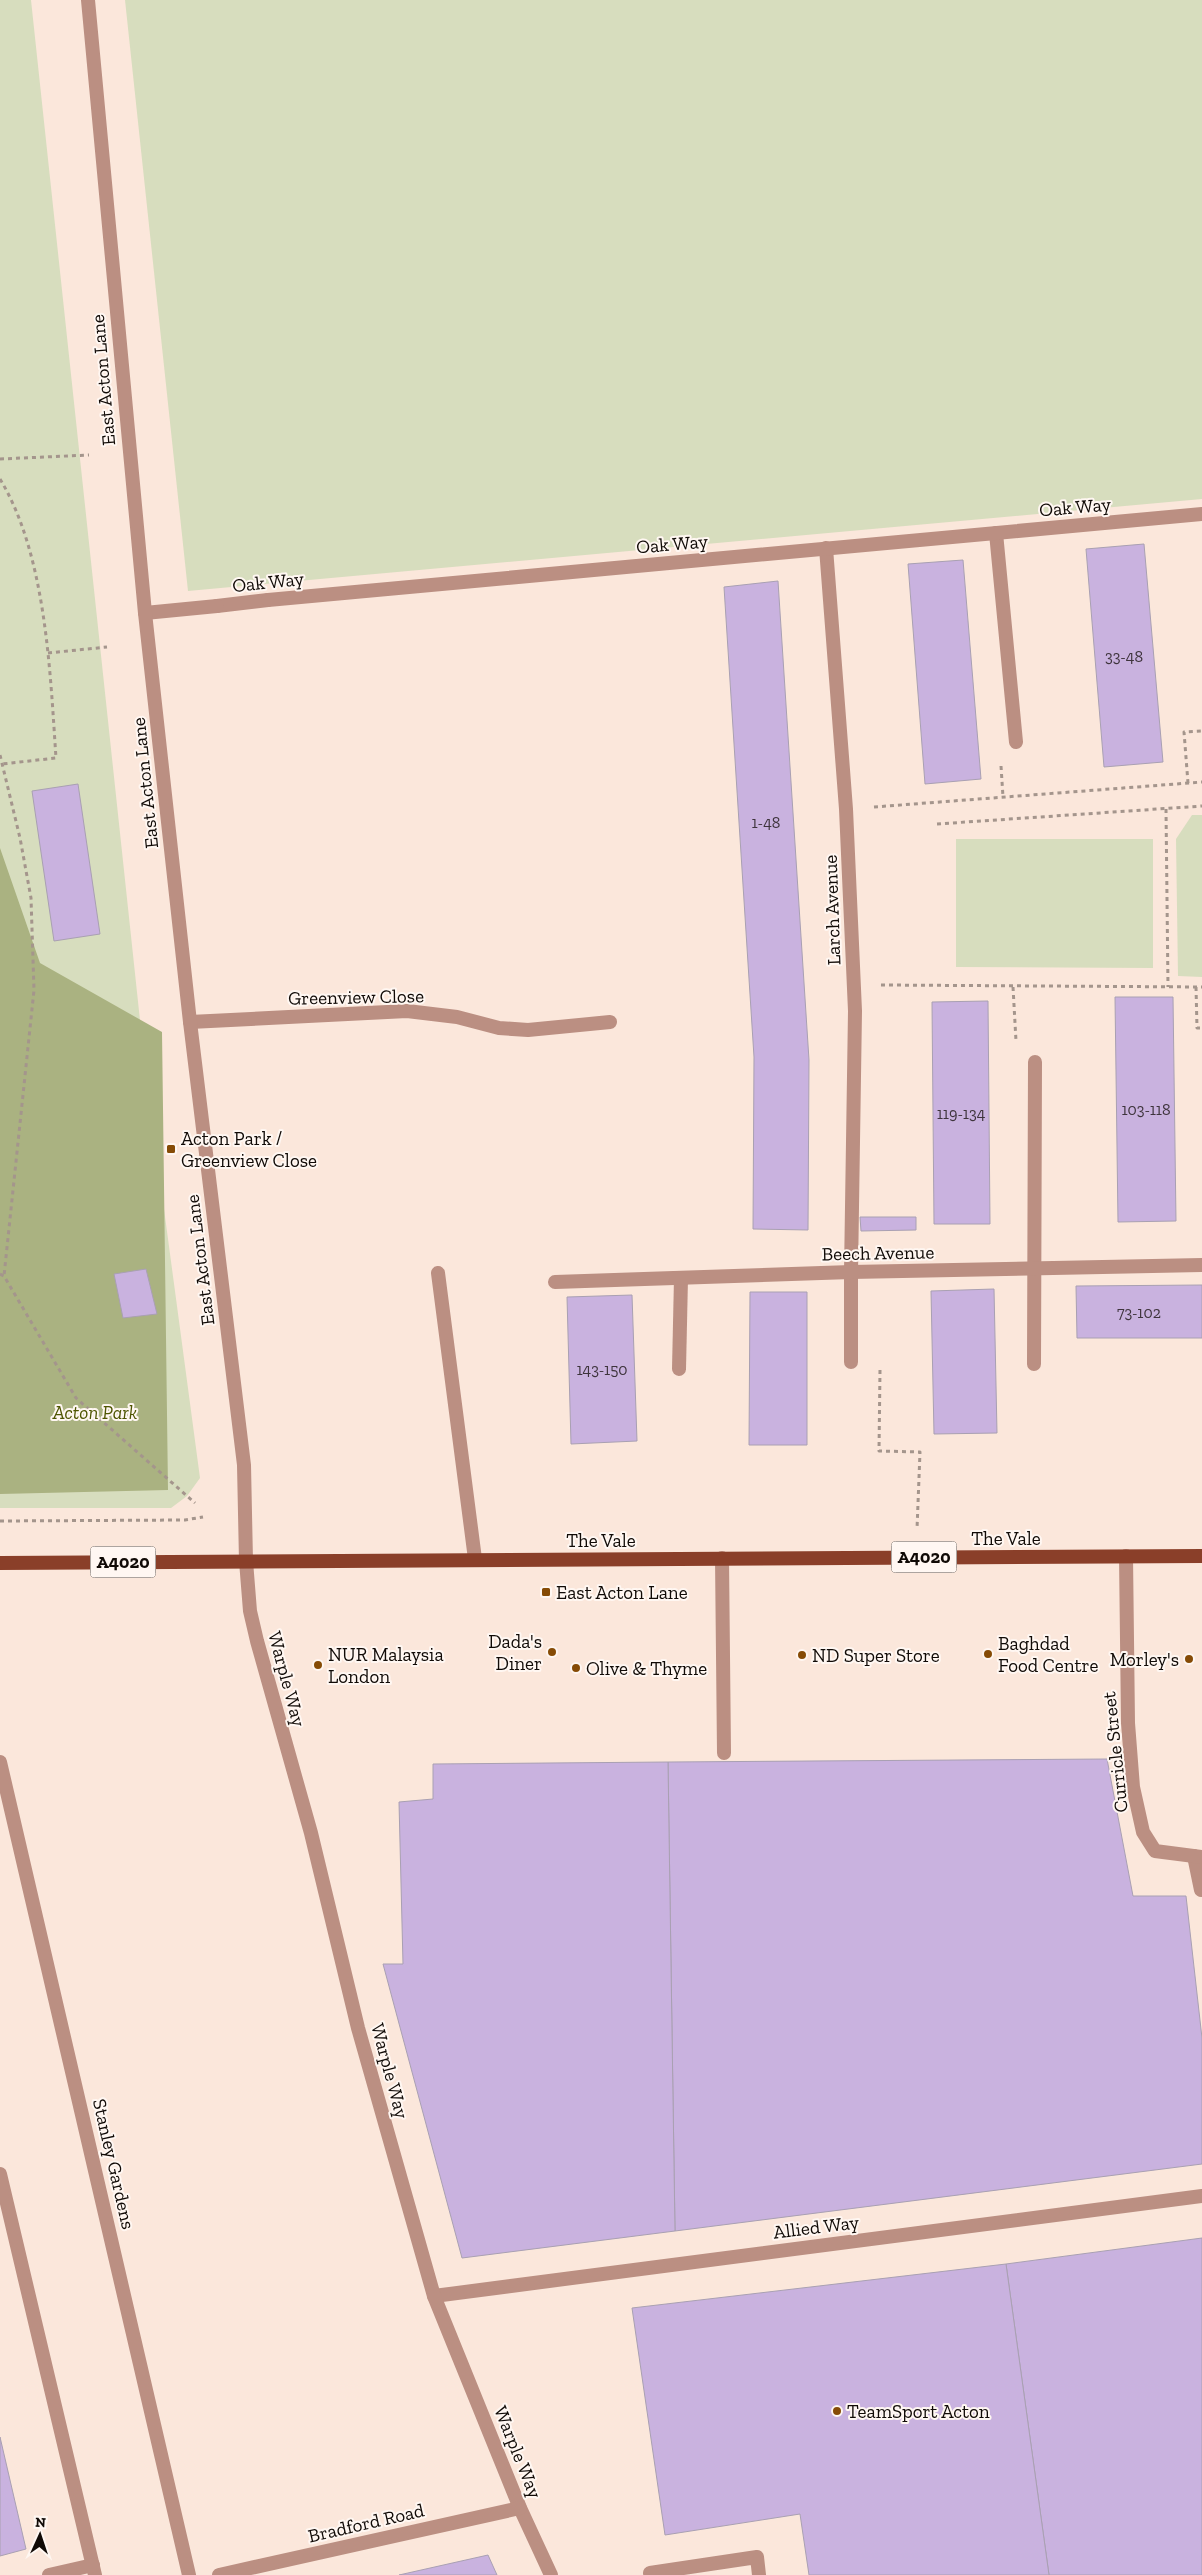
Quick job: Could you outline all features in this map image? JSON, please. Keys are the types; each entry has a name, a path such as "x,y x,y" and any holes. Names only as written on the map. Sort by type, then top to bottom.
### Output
{"main road":[{"name":"The Vale","path":"0,1563 1202,1556"}],"street":[{"name":"East Acton Lane","path":"88,0 145,613 190,1022 244,1465 246,1561"},
{"name":"Oak Way","path":"145,613 1202,514"},
{"path":"996,533 1016,742"},
{"name":"Larch Avenue","path":"826,548 846,809 853,985 851,1362"},
{"name":"Greenview Close","path":"190,1022 407,1011 457,1017 499,1028 528,1030 610,1022"},
{"path":"1034,1364 1035,1062"},
{"name":"Beech Avenue","path":"555,1282 851,1272 1202,1265"},
{"path":"438,1273 474,1560"},
{"path":"679,1369 681,1278"},
{"name":"Curricle Street","path":"1126,1556 1128,1723 1133,1787 1143,1832 1155,1851 1198,1856"},
{"path":"722,1558 724,1753"},
{"name":"Warple Way","path":"246,1561 250,1611 257,1641 311,1833 358,2028 434,2296 520,2508 551,2575"},
{"name":"Stanley Gardens","path":"0,1762 188,2575"},
{"path":"1198,1856 1201,1890"},
{"path":"0,2174 94,2570 49,2575"},
{"name":"Allied Way","path":"434,2296 1202,2196"},
{"name":"Bradford Road","path":"219,2575 520,2508"},
{"path":"650,2573 757,2557 759,2575"}],"path":[{"path":"0,459 89,455"},
{"path":"0,479 15,503 35,572 48,653 56,758 2,764"},
{"path":"48,653 107,647"},
{"path":"1188,783 1184,732 1202,731"},
{"path":"0,755 31,898 34,990 2,1275 76,1398 195,1503"},
{"path":"846,809 1202,782"},
{"path":"937,824 1202,806"},
{"path":"1166,809 1168,987"},
{"path":"853,985 1202,988"},
{"path":"1013,987 1016,1044 1035,1062"},
{"path":"1196,987 1197,1028 1202,1028"},
{"path":"880,1361 879,1451 920,1452 916,1557"},
{"path":"0,1520 185,1520 204,1517"}],"green space":[{"name":"Acton Park","path":"0,0 31,0 145,1067 200,1478 187,1496 171,1508 0,1508"},
{"path":"125,0 1202,0 1202,499 188,591"},
{"path":"1192,815 1202,815 1202,977 1178,976 1176,839"},
{"path":"956,839 1153,839 1153,968 956,967"},
{"path":"0,848 40,963 162,1032 168,1490 0,1494"}],"building":[{"path":"1144,544 1163,762 1104,767 1086,549"},
{"path":"963,560 981,779 925,784 908,564"},
{"path":"778,581 809,1060 808,1230 753,1229 754,1057 724,587"},
{"path":"78,784 100,934 54,941 32,791"},
{"path":"1115,997 1173,997 1176,1221 1118,1222"},
{"path":"988,1001 990,1224 934,1224 932,1002"},
{"path":"860,1217 916,1217 916,1230 861,1231"},
{"path":"146,1269 157,1314 123,1318 114,1274"},
{"path":"1202,1285 1202,1338 1077,1338 1076,1286"},
{"path":"994,1289 997,1433 934,1434 931,1291"},
{"path":"750,1292 807,1292 807,1445 749,1445"},
{"path":"632,1295 637,1441 571,1444 567,1297"},
{"path":"1107,1759 1133,1896 1186,1896 1202,2038 1202,2164 675,2231 668,1762"},
{"path":"668,1762 675,2231 462,2258 383,1964 403,1964 399,1802 433,1799 433,1764"},
{"path":"1202,2238 1202,2575 1049,2575 1006,2264"},
{"name":"TeamSport Acton","path":"1006,2264 1049,2575 809,2575 800,2514 665,2535 632,2308"},
{"path":"0,2437 26,2549 0,2556"},
{"path":"488,2555 497,2575 399,2575"}],"place":[{"name":"Acton Park / Greenview Close","path":"171,1149"},
{"name":"East Acton Lane","path":"546,1592"},
{"name":"Dada's Diner","path":"552,1652"},
{"name":"Baghdad Food Centre","path":"988,1654"},
{"name":"ND Super Store","path":"802,1655"},
{"name":"Morley's","path":"1189,1659"},
{"name":"NUR Malaysia London","path":"318,1665"},
{"name":"Olive & Thyme","path":"576,1668"},
{"name":"TeamSport Acton","path":"837,2411"}]}
